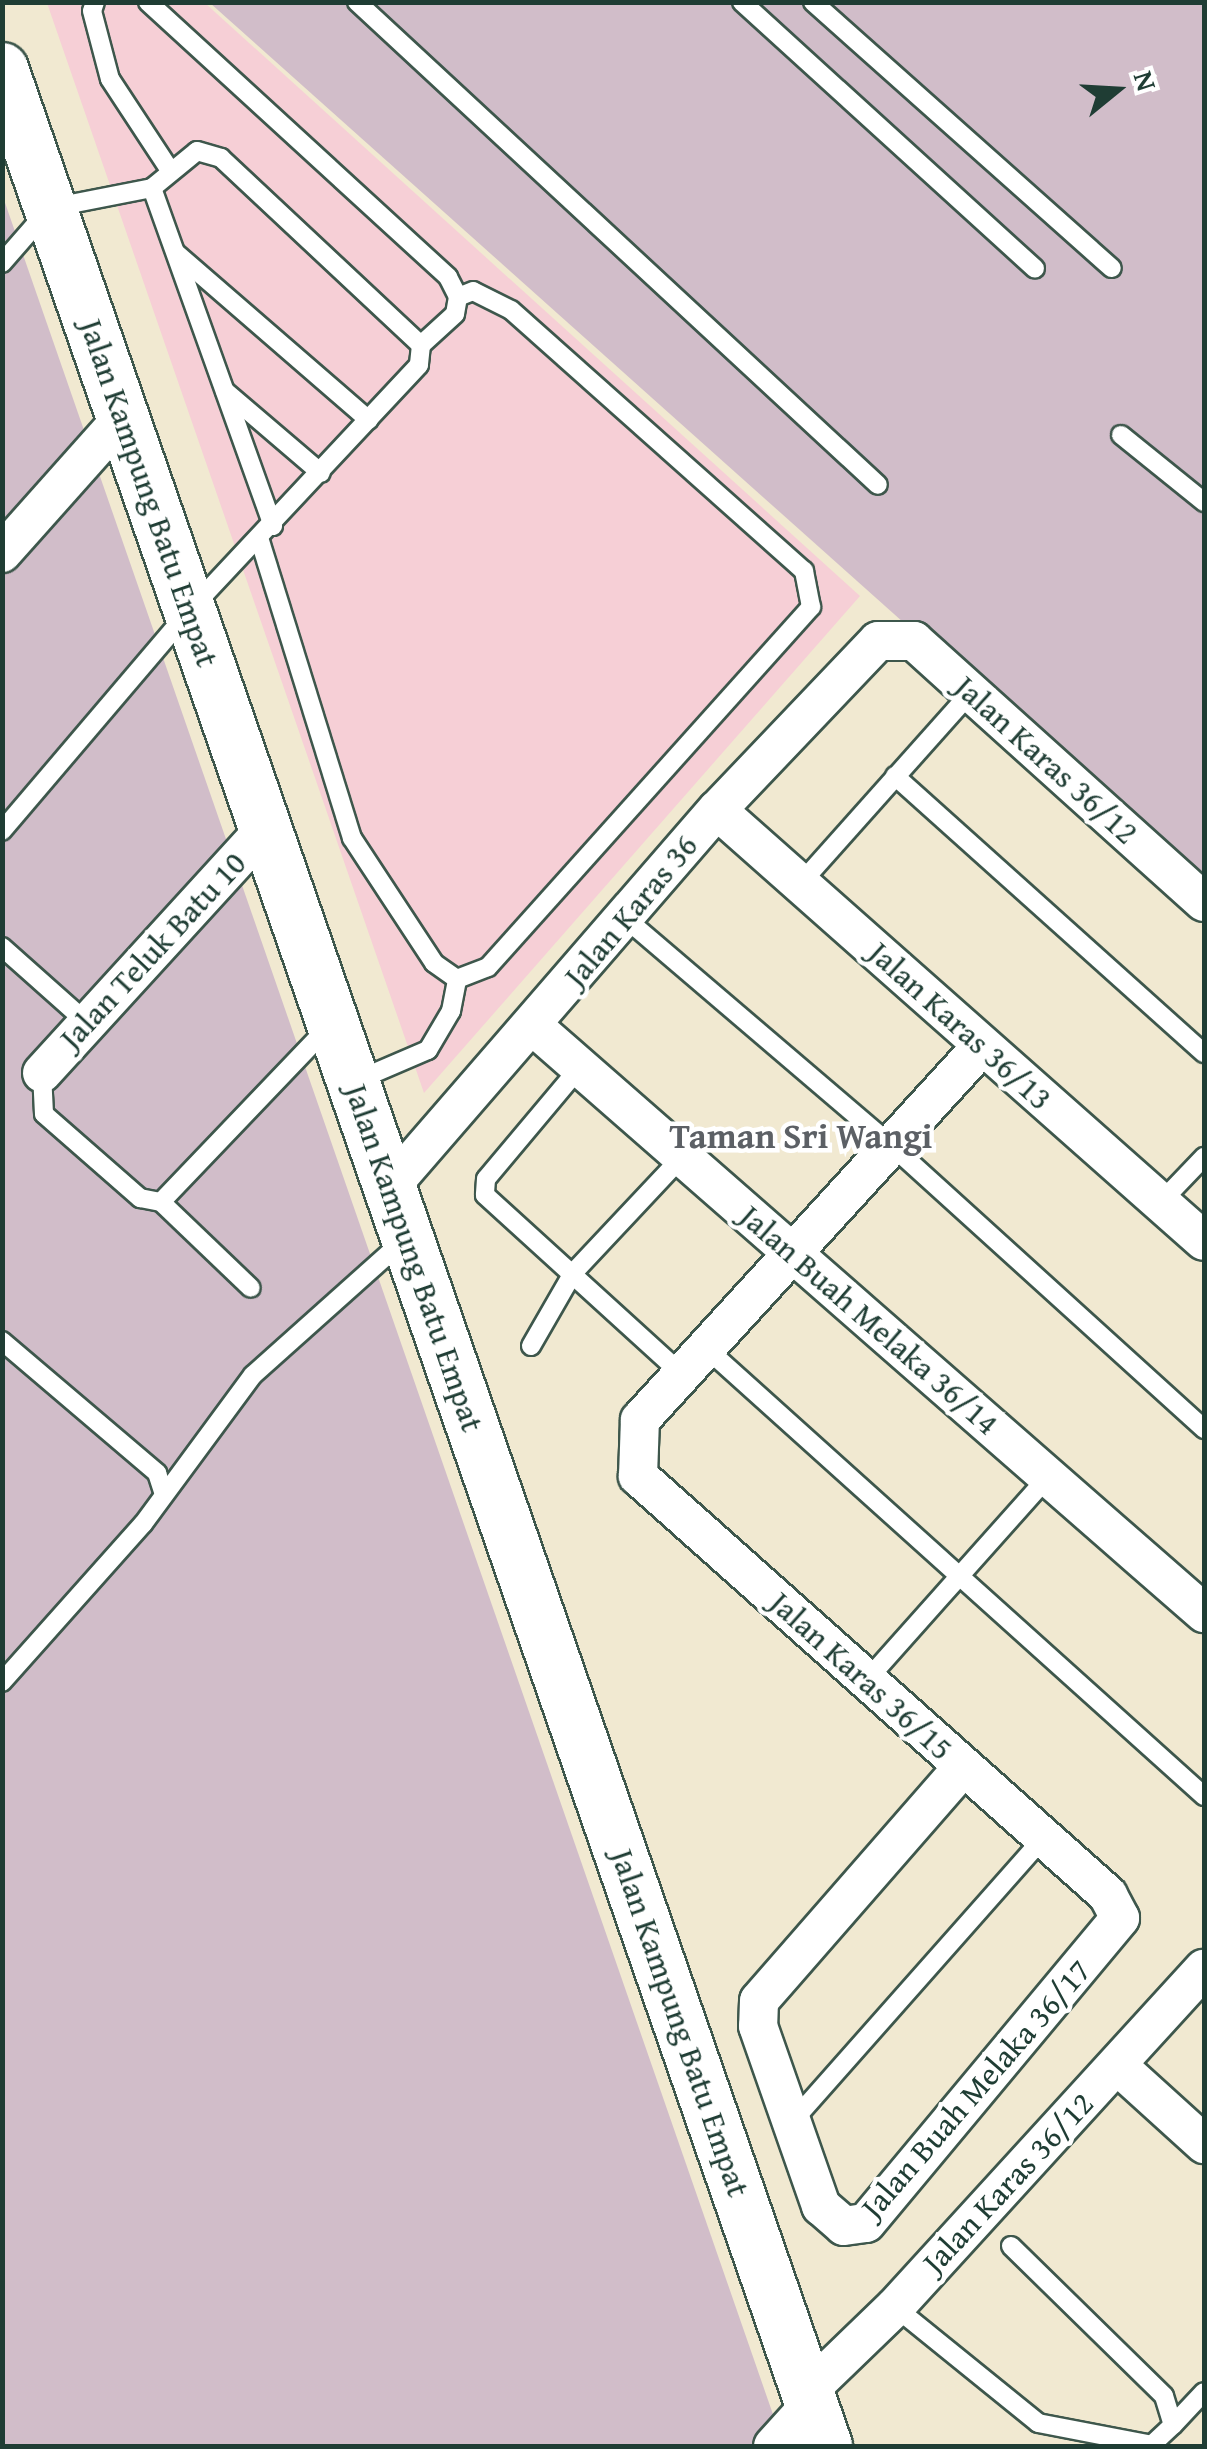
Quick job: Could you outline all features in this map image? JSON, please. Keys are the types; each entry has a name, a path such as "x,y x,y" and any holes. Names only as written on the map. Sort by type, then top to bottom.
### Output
{"main road":[{"name":"Jalan Kampung Batu Empat","path":"2,69 815,2414"}],"street":[{"path":"2,553 123,416"},
{"name":"Jalan Karas 36/12","path":"878,641 914,641 1204,902"},
{"name":"Jalan Karas 36","path":"390,1187 717,810 878,641"},
{"name":"Jalan Karas 36/13","path":"717,810 1204,1240"},
{"name":"Jalan Teluk Batu 10","path":"42,1073 85,1021 266,829"},
{"name":"Jalan Buah Melaka 36/14","path":"533,1026 1204,1614"},
{"path":"694,1361 982,1046"},
{"name":"Jalan Karas 36/15","path":"694,1361 640,1420 638,1476 1108,1895 1120,1918"},
{"path":"792,2122 758,2026 759,2001 963,1767"},
{"name":"Jalan Buah Melaka 36/17","path":"792,2122 821,2206 844,2226 866,2223 1120,1918"},
{"name":"Jalan Karas 36/12","path":"774,2446 815,2414 895,2307 1203,1973"},
{"path":"1116,2065 1204,2144"}],"lane":[{"path":"95,2 92,11 110,79 171,172"},
{"path":"2,831 190,610 260,541 419,366 421,346 455,314 458,296 448,277 148,2"},
{"path":"357,2 878,484"},
{"path":"742,2 1034,269"},
{"path":"812,2 1112,268"},
{"path":"2,263 50,208 152,188 198,150 221,158 421,346"},
{"path":"152,188 274,526"},
{"path":"175,253 369,420"},
{"path":"457,980 488,967 512,943 812,606 804,572 511,310 473,291 458,296"},
{"path":"225,391 321,473"},
{"path":"1121,434 1204,502"},
{"path":"260,541 352,838 434,963 457,980"},
{"path":"800,884 971,692"},
{"path":"896,776 1204,1052"},
{"path":"625,918 891,1145 1204,1429"},
{"path":"2,947 85,1021"},
{"path":"354,1082 397,1069 428,1050 451,1012 457,980"},
{"path":"160,1202 332,1022"},
{"path":"580,1066 486,1179 484,1195 493,1208 573,1273 694,1361 962,1574 1204,1796"},
{"path":"42,1073 44,1114 140,1198 160,1202 252,1288"},
{"path":"531,1346 573,1273 682,1156"},
{"path":"1160,1203 1204,1156"},
{"path":"2,1682 164,1494 253,1375 407,1238"},
{"path":"2,1341 157,1472 164,1494"},
{"path":"866,1681 1048,1477"},
{"path":"792,2122 1043,1838"},
{"path":"1011,2246 1164,2396 1173,2426"},
{"path":"895,2307 1038,2423 1155,2445 1204,2392"}],"shaded area":[{"path":"47,3 205,3 860,596 424,1093"},
{"path":"210,3 1204,3 1204,891"},
{"path":"3,197 784,2446 3,2446"}],"district":[{"name":"Taman Sri Wangi","path":"801,1136"}]}
